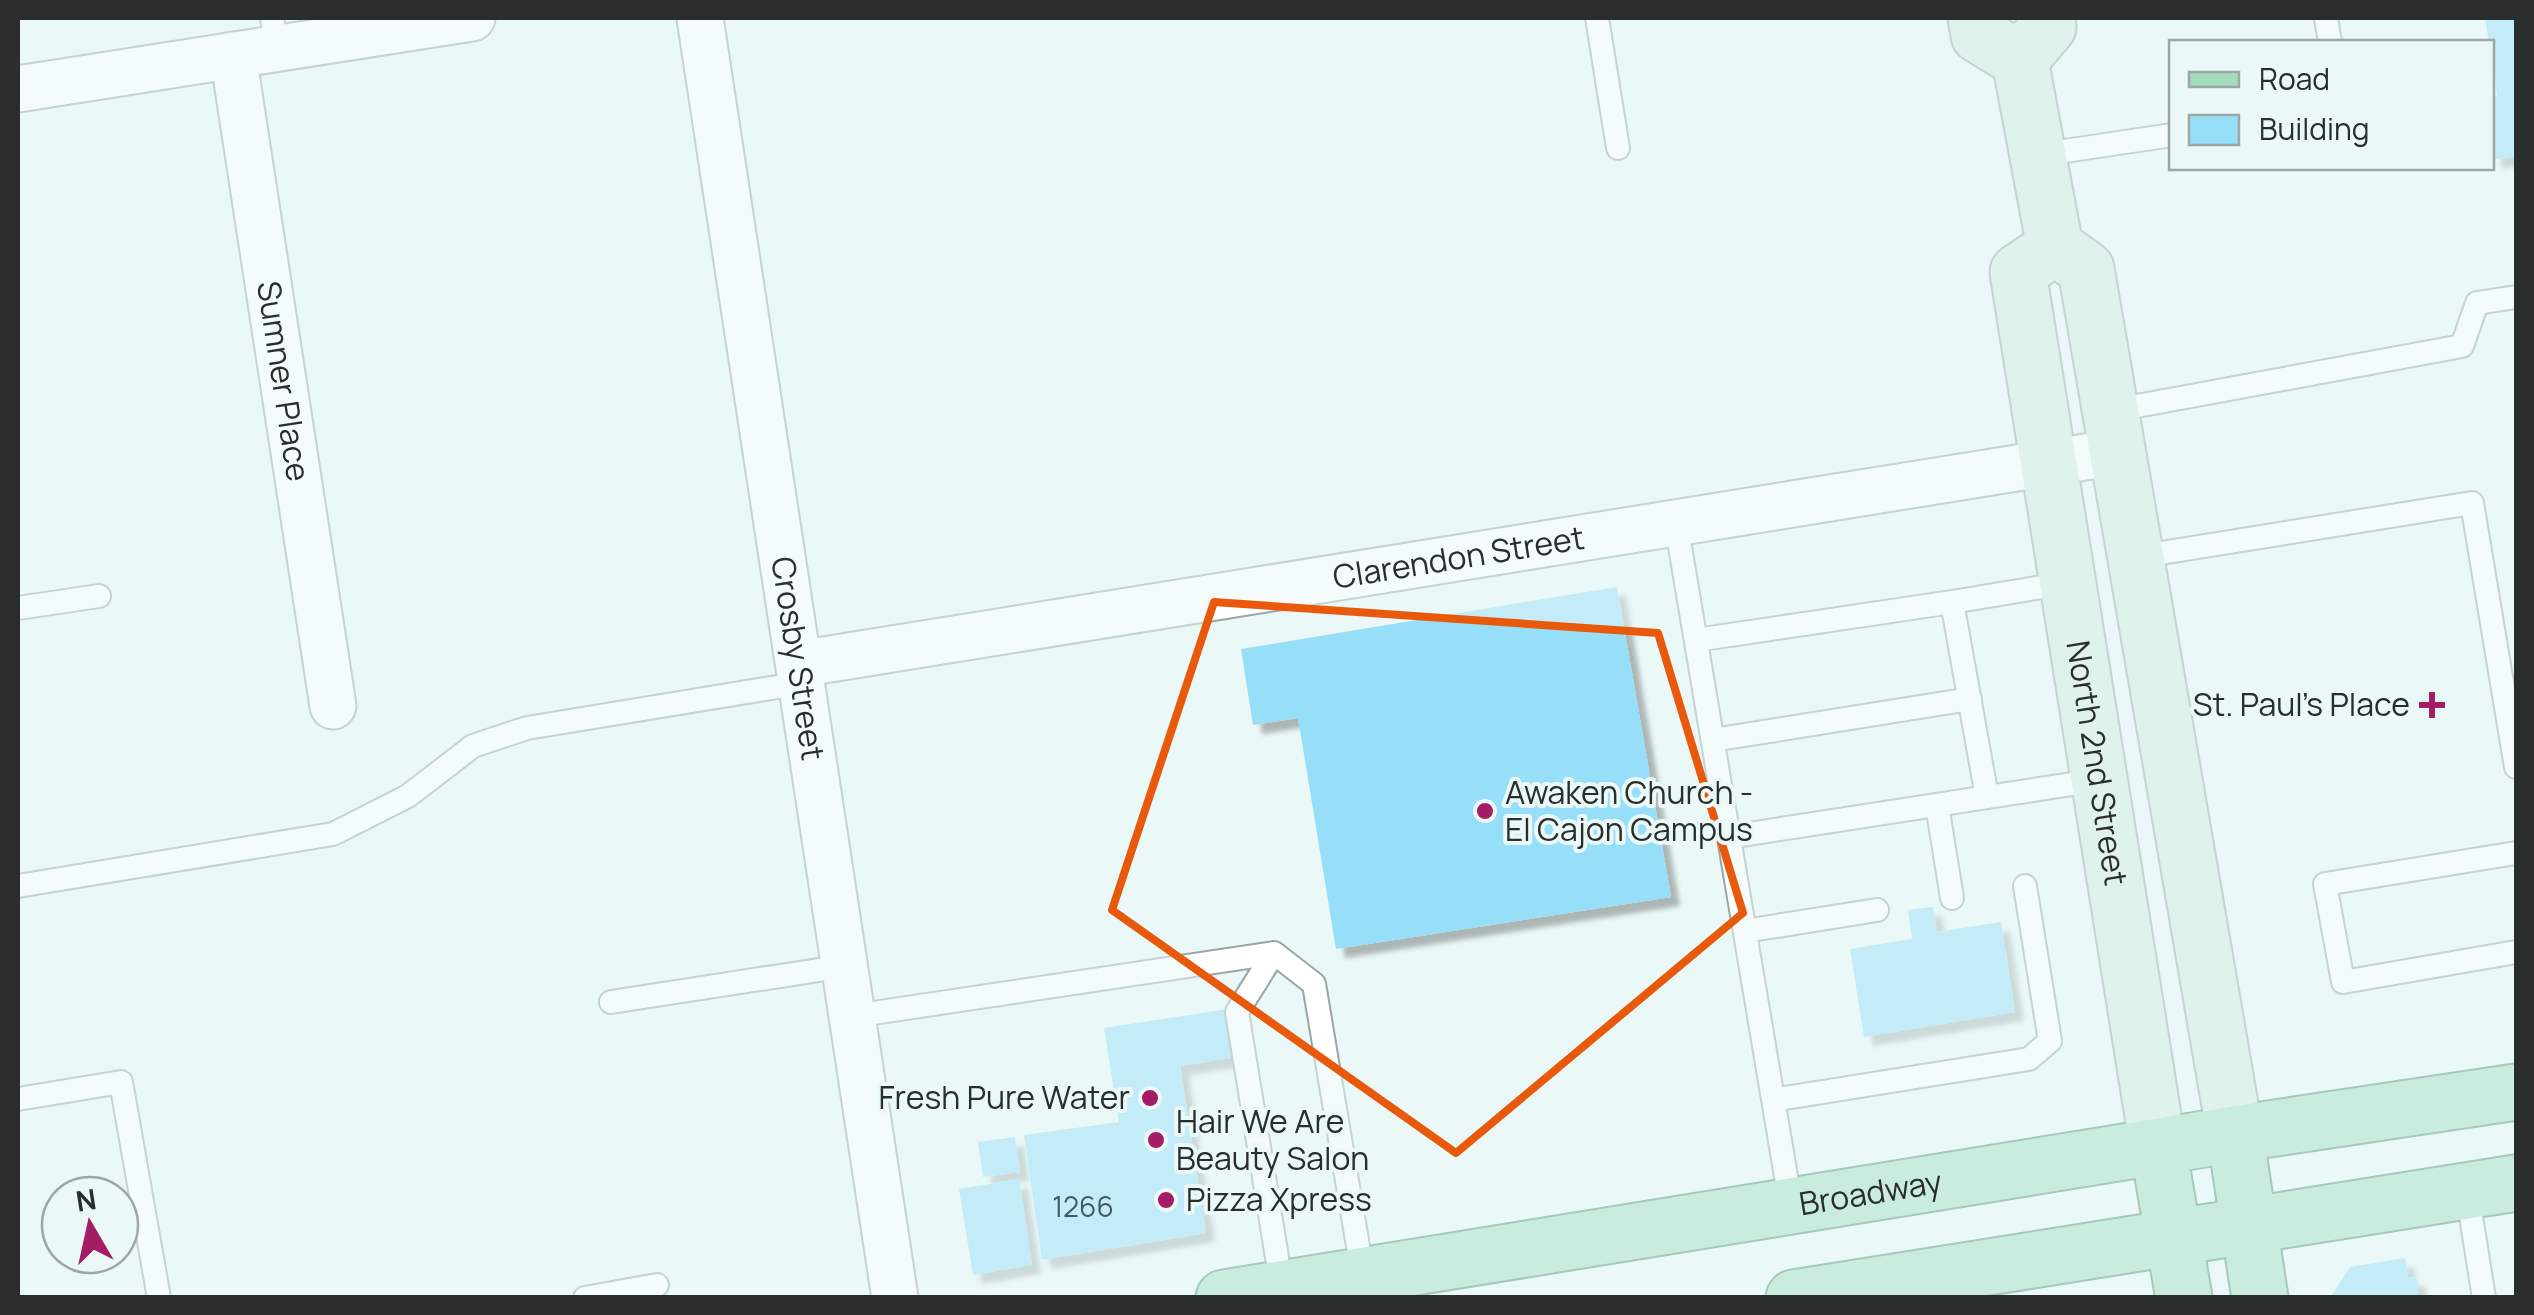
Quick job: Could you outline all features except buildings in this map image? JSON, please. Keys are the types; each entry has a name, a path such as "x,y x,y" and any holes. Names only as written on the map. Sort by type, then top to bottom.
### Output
{"main road":[{"path":"1976,18 1979,35 2033,39 2038,155 2055,248 2086,269 2167,726 2260,1298"},
{"name":"North 2nd Street","path":"2055,248 2018,272 2184,1298"},
{"path":"2047,464 2096,519 2121,648 2167,726"},
{"name":"Broadway","path":"1224,1298 2516,1092"},
{"path":"1794,1298 2492,1187"}],"street":[{"path":"18,90 232,55 274,33 472,18"},
{"name":"Crosby Street","path":"700,18 895,1298"},
{"name":"Sumner Place","path":"232,55 333,706"},
{"name":"Clarendon Street","path":"800,673 1676,523 2047,464 2113,432"}],"lane":[{"path":"1597,18 1618,148"},
{"path":"2038,155 2169,135"},
{"path":"2113,432 2462,346 2477,303 2516,297"},
{"path":"2136,558 2472,504 2516,767"},
{"path":"1676,523 1791,1206"},
{"path":"1696,640 2066,583"},
{"path":"18,608 99,596"},
{"path":"1952,602 1988,797"},
{"path":"18,886 333,834 408,796 473,746 527,728 800,673"},
{"path":"1712,740 1970,699"},
{"path":"1729,838 2098,780"},
{"path":"1936,805 1952,898"},
{"path":"2516,853 2325,884 2343,982 2516,952"},
{"path":"1773,1100 2029,1060 2050,1041 2024,886"},
{"path":"1744,930 1877,910"},
{"path":"1274,954 1237,1012 1282,1288"},
{"path":"852,1016 1274,954 1314,984 1363,1276"},
{"path":"611,1002 845,966"},
{"path":"18,1100 121,1082 159,1298"},
{"path":"2484,1298 2492,1187"},
{"path":"586,1298 657,1285"}],"highlighted area":[{"path":"1214,602 1658,633 1743,913 1456,1153 1112,910"}],"place":[{"name":"St. Paul's Place","path":"2432,705"},
{"name":"Awaken Church - El Cajon Campus","path":"1485,811"},
{"name":"Fresh Pure Water","path":"1150,1098"},
{"name":"Hair We Are Beauty Salon","path":"1156,1140"},
{"name":"Pizza Xpress","path":"1166,1200"}]}
